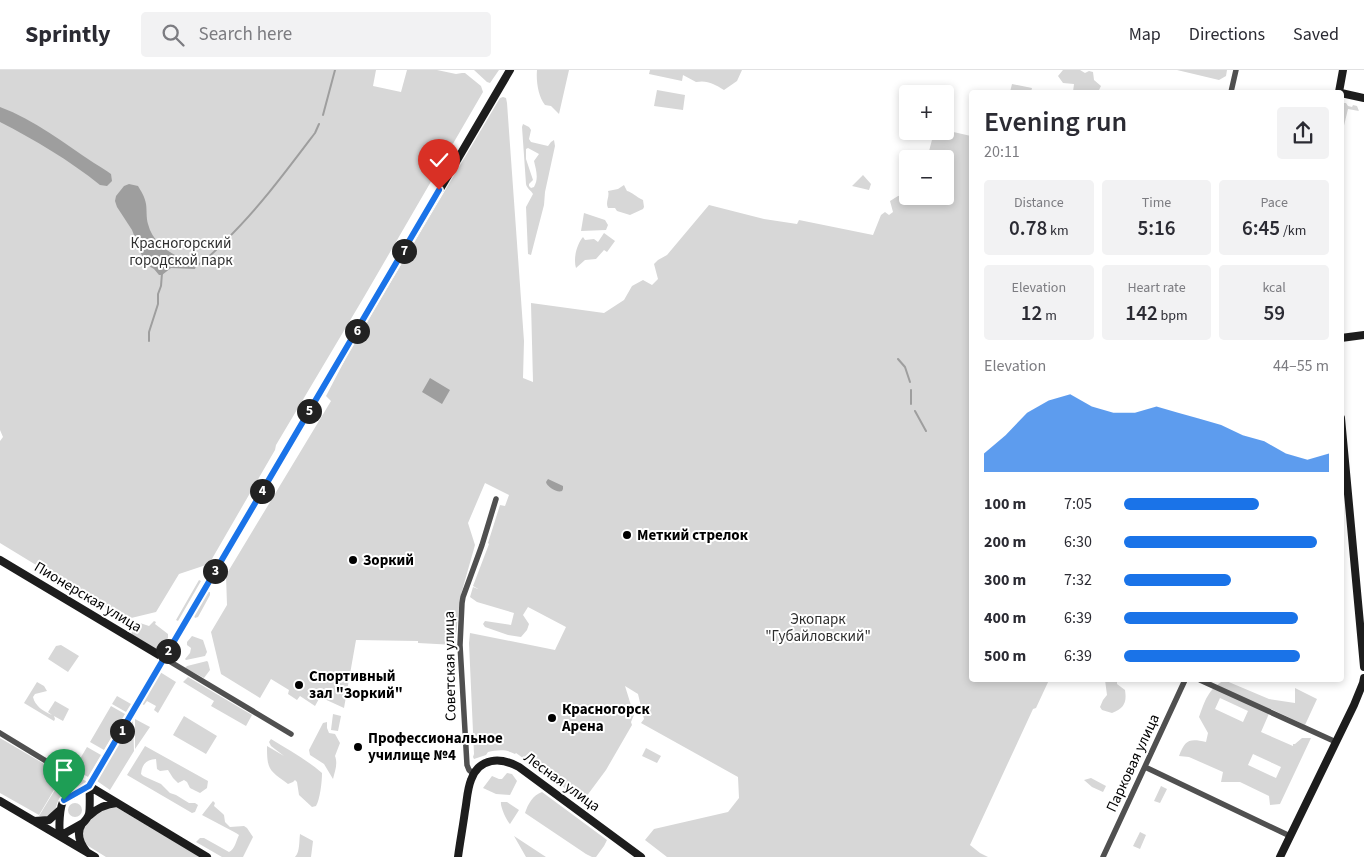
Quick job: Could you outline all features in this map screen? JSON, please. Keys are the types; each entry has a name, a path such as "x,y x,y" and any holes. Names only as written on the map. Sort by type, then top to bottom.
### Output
{"street":[{"path":"60,836 61,805 64,800 89,786 510,70"},
{"path":"1231,90 1236,70"},
{"path":"1340,90 1343,70"},
{"path":"1344,94 1364,98"},
{"path":"1344,338 1364,335"},
{"path":"1344,450 1364,667"},
{"name":"Советская улица","path":"474,774 467,765 461,672 461,611 463,597 496,499"},
{"name":"Пионерская улица","path":"0,560 291,734"},
{"path":"1280,857 1360,692 1364,678"},
{"name":"Парковая улица","path":"1103,857 1184,682"},
{"path":"1204,682 1336,742"},
{"path":"0,733 69,775 72,786 71,796"},
{"name":"Лесная улица","path":"474,774 480,767 492,761 502,760 512,763 641,857"},
{"path":"1145,767 1290,836"},
{"path":"458,857 469,786 474,774"},
{"path":"89,786 207,857"},
{"path":"89,786 89,816"},
{"path":"71,796 83,798 89,805"},
{"path":"0,802 91,855"},
{"path":"60,836 80,824 95,810 104,805 116,803"},
{"path":"34,821 49,820 61,812"},
{"path":"61,812 63,818 69,824 80,824"},
{"path":"80,824 79,834 83,846 91,855"}],"green space":[{"name":"Красногорский городской парк","path":"0,70 376,70 373,86 401,92 407,70 437,70 456,74 465,73 481,86 483,92 276,445 275,450 209,564 179,574 156,612 127,619 123,618 0,543 0,441 3,437 0,430"},
{"path":"474,70 499,70 490,83"},
{"path":"537,70 569,70 559,114 551,106 545,105 541,97 538,88"},
{"path":"650,70 742,70 737,81 724,90 714,84 696,82 683,75 682,81 649,74"},
{"path":"1063,70 1080,70 1085,73 1089,71 1093,72 1094,80 1101,86 1099,90 1073,90 1074,84 1063,83 1058,76"},
{"path":"1177,70 1227,70 1226,76 1219,80"},
{"path":"1012,84 1032,88 1032,90 1010,90"},
{"path":"657,90 685,95 683,110 654,106"},
{"name":"Экопарк \"Губайловский\"","path":"500,98 506,98 507,103 524,341 523,378 533,382 531,303 604,313 624,300 632,286 643,280 652,285 658,279 654,264 667,255 709,205 764,219 797,224 799,220 873,235 881,215 885,212 889,215 893,212 890,201 898,196 899,205 954,205 954,150 929,150 932,140 954,140 954,132 969,136 969,682 1048,682 1036,708 1033,709 970,845 988,857 667,857 645,840 654,829 728,812 739,798 738,777 641,723 644,719 638,694 625,686 634,715 631,722 632,725 606,770 583,801 516,753 505,751 488,752 486,755 474,759 470,633 555,650 566,627 528,607 523,615 529,624 521,637 508,635 485,627 483,624 485,621 511,625 514,613 477,602 470,597 473,587 478,589 473,586 489,544 500,505 505,506 509,495 485,483 468,523 475,545 460,598 455,645 418,643 418,641 356,640 344,708 320,697 315,706 300,696 297,700 288,694 289,690 271,679 260,698 221,674 211,632 227,605 226,575 331,401 326,396 348,354"},
{"path":"1344,103 1352,107 1353,105 1357,106 1359,111 1348,109 1344,126"},
{"path":"523,124 531,130 529,139 531,142 548,146 554,140 555,146 544,205 531,255 528,254 526,207 533,194 526,184","holes":["528,148 539,154 534,161 537,174 534,187 531,188 529,184 533,180 526,159 526,149"]},
{"path":"863,175 871,184 869,190 852,186"},
{"path":"624,185 627,191 643,200 643,209 630,215 617,211 615,208 608,208 608,191 618,189"},
{"path":"584,213 605,220 608,225 606,230 581,231"},
{"path":"604,233 615,241 607,252 604,250 596,259 585,260 576,268 576,251 583,237 585,240 594,239 598,242"},
{"path":"199,580 201,581 178,621 176,620"},
{"path":"208,592 210,592 210,595 198,617 195,618 194,616"},
{"path":"154,621 156,622 155,624 168,634 168,638 159,652 131,635 137,623 149,626"},
{"path":"192,636 203,640 207,652 205,656 186,660 191,648 187,645 187,642"},
{"path":"61,645 79,656 68,672 48,659 56,646"},
{"path":"207,661 210,670 204,678 185,668 187,666"},
{"path":"160,672 176,682 158,713 154,710 156,706 147,701 144,705 142,704"},
{"path":"188,677 252,715 246,726 211,706 214,701 183,682"},
{"path":"37,682 44,686 47,691 35,694 33,697 38,706 52,715 48,712 55,701 69,709 63,721 54,716 54,721 24,703"},
{"path":"1105,682 1117,682 1125,690 1126,698 1124,704 1112,713 1102,710 1100,707 1107,695"},
{"path":"1222,682 1229,682 1269,699 1295,703 1295,688 1317,699 1305,725 1271,709 1261,732 1293,746 1302,738 1311,738 1280,804 1270,805 1269,796 1240,782 1221,782 1223,772 1189,757 1179,756 1186,743 1192,740 1206,742 1208,733 1199,717 1203,705 1214,688","holes":["1220,698 1248,711 1243,722 1215,709","1253,754 1281,767 1276,778 1248,765"]},
{"path":"117,696 131,704 126,712 112,704"},
{"path":"111,706 125,714 104,750 90,742"},
{"path":"333,714 341,716 338,731 331,730"},
{"path":"184,716 217,736 206,754 173,735"},
{"path":"133,719 134,751 110,790 97,781"},
{"path":"135,719 150,727 135,749"},
{"path":"327,722 329,733 335,734 340,743 335,756 336,765 333,779 324,764 310,755 309,750 323,723"},
{"path":"0,738 63,775 39,815 0,793"},
{"path":"271,739 304,759 322,773 321,790 316,806 312,807 299,795 295,780 288,784 270,769 267,746 284,756 271,746 269,742"},
{"path":"145,746 208,781 207,788 200,793 190,788 184,780 178,783 168,770 160,771 157,769 156,759 145,763 142,768 141,774 143,776 161,784 170,793 189,803 198,805 195,812 192,813 127,775"},
{"path":"87,747 101,755 88,777 74,769"},
{"path":"646,748 661,756 657,763 642,756"},
{"path":"507,773 512,774 517,781 510,795 496,794 483,788 492,776 502,779"},
{"path":"71,774 86,781 86,783 75,790"},
{"path":"64,775 70,783 69,789 59,799 53,815 39,816"},
{"path":"1091,778 1106,786 1103,792 1092,787 1084,780"},
{"path":"1161,786 1167,789 1160,803 1154,801"},
{"path":"542,792 607,840 596,857 586,854 525,813 531,800"},
{"path":"213,801 215,803 214,806 224,815 225,822 230,827 244,826 253,837 243,857 222,857 196,842 200,838 204,838 229,852 235,845 239,835 202,815"},
{"path":"501,802 507,802 519,810 510,824 501,807"},
{"path":"72,803 78,803 82,810 78,817 72,817 68,813 68,807"},
{"path":"116,807 201,857 106,857 85,844 82,831 99,810"},
{"path":"1140,832 1146,835 1140,849 1133,846"},
{"path":"300,834 313,841 311,857 295,857 299,849"},
{"path":"514,836 546,857 526,857"}],"shaded area":[{"path":"0,107 25,118 60,140 111,174 112,181 107,186 100,185 52,151 0,122"},
{"path":"129,184 138,186 143,194 148,224 155,239 166,250 195,264 195,269 171,268 162,275 159,275 147,265 132,230 115,201 116,196 124,186"},
{"path":"430,378 450,390 442,404 422,392"},
{"path":"548,479 563,486 562,491 550,488 546,482"}],"waterway":[{"path":"323,115 335,70"},
{"path":"196,266 215,251 261,202 315,133 319,124"},
{"path":"149,341 149,332 158,304 162,273"},
{"path":"898,359 905,367 910,382"},
{"path":"911,390 911,404"},
{"path":"915,411 926,431"}],"place":[{"name":"Меткий стрелок","path":"627,535"},
{"name":"Зоркий","path":"353,560"},
{"name":"Спортивный зал \"Зоркий\"","path":"299,685"},
{"name":"Красногорск Арена","path":"552,718"},
{"name":"Профессиональное училище №4","path":"358,747"}],"route":[{"path":"64,800 89,786 439,190"}]}
